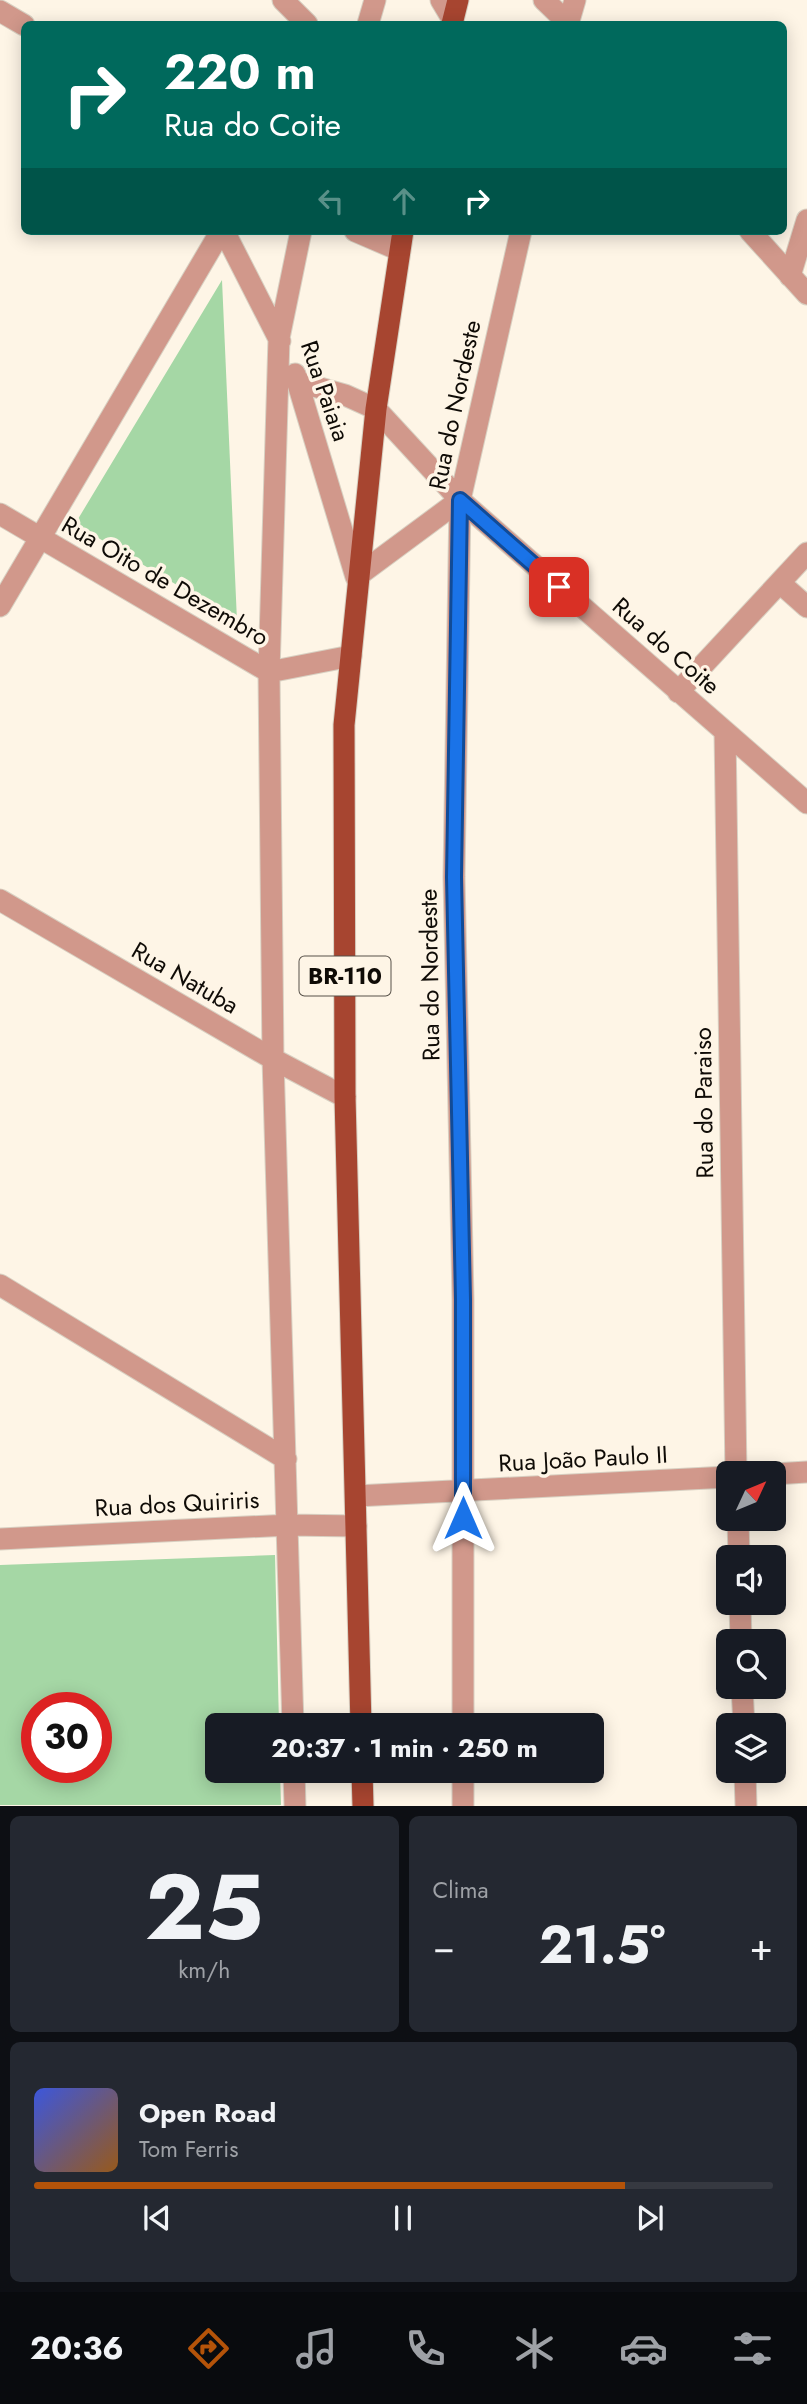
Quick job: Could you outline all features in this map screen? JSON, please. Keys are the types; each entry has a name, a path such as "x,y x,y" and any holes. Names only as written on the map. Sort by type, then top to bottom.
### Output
{"main road":[{"name":"BR-110","path":"361,1713 345,1097 344,725 356,577 376,409 401,241"},
{"path":"362,1783 363,1805"}],"street":[{"path":"283,0 304,21"},
{"path":"369,21 375,0"},
{"path":"441,0 454,15"},
{"path":"544,0 566,21"},
{"path":"570,21 575,0"},
{"path":"0,11 21,23"},
{"path":"790,276 807,220"},
{"path":"0,606 220,235"},
{"name":"Rua Paiaia","path":"224,235 279,338 299,382 356,577"},
{"path":"293,1713 273,1059 269,672 279,338 300,235"},
{"path":"373,235 401,241"},
{"name":"Rua do Nordeste","path":"463,1713 463,1299 454,877 460,500 520,235"},
{"path":"754,235 807,294"},
{"path":"299,382 345,395 376,409"},
{"name":"Rua do Coite","path":"376,409 460,500 807,803"},
{"path":"356,577 460,500"},
{"name":"Rua Oito de Dezembro","path":"0,514 269,672 351,656"},
{"path":"678,692 807,553"},
{"path":"780,583 807,607"},
{"name":"Rua do Paraiso","path":"725,732 736,1461"},
{"name":"Rua Natuba","path":"0,900 273,1059 345,1097"},
{"path":"0,1285 286,1460"},
{"path":"786,1473 807,1472"},
{"name":"Rua João Paulo II","path":"356,1496 716,1478"},
{"name":"Rua dos Quiriris","path":"0,1539 289,1525 356,1525"},
{"path":"294,1783 295,1805"},
{"path":"463,1783 463,1805"},
{"path":"745,1783 746,1805"}],"green space":[{"path":"222,280 237,621 75,524"},
{"path":"275,1555 279,1713 205,1713 205,1783 280,1783 281,1805 0,1805 0,1565"}],"route":[{"path":"463,1518 463,1299 454,877 460,500 559,587"}]}
